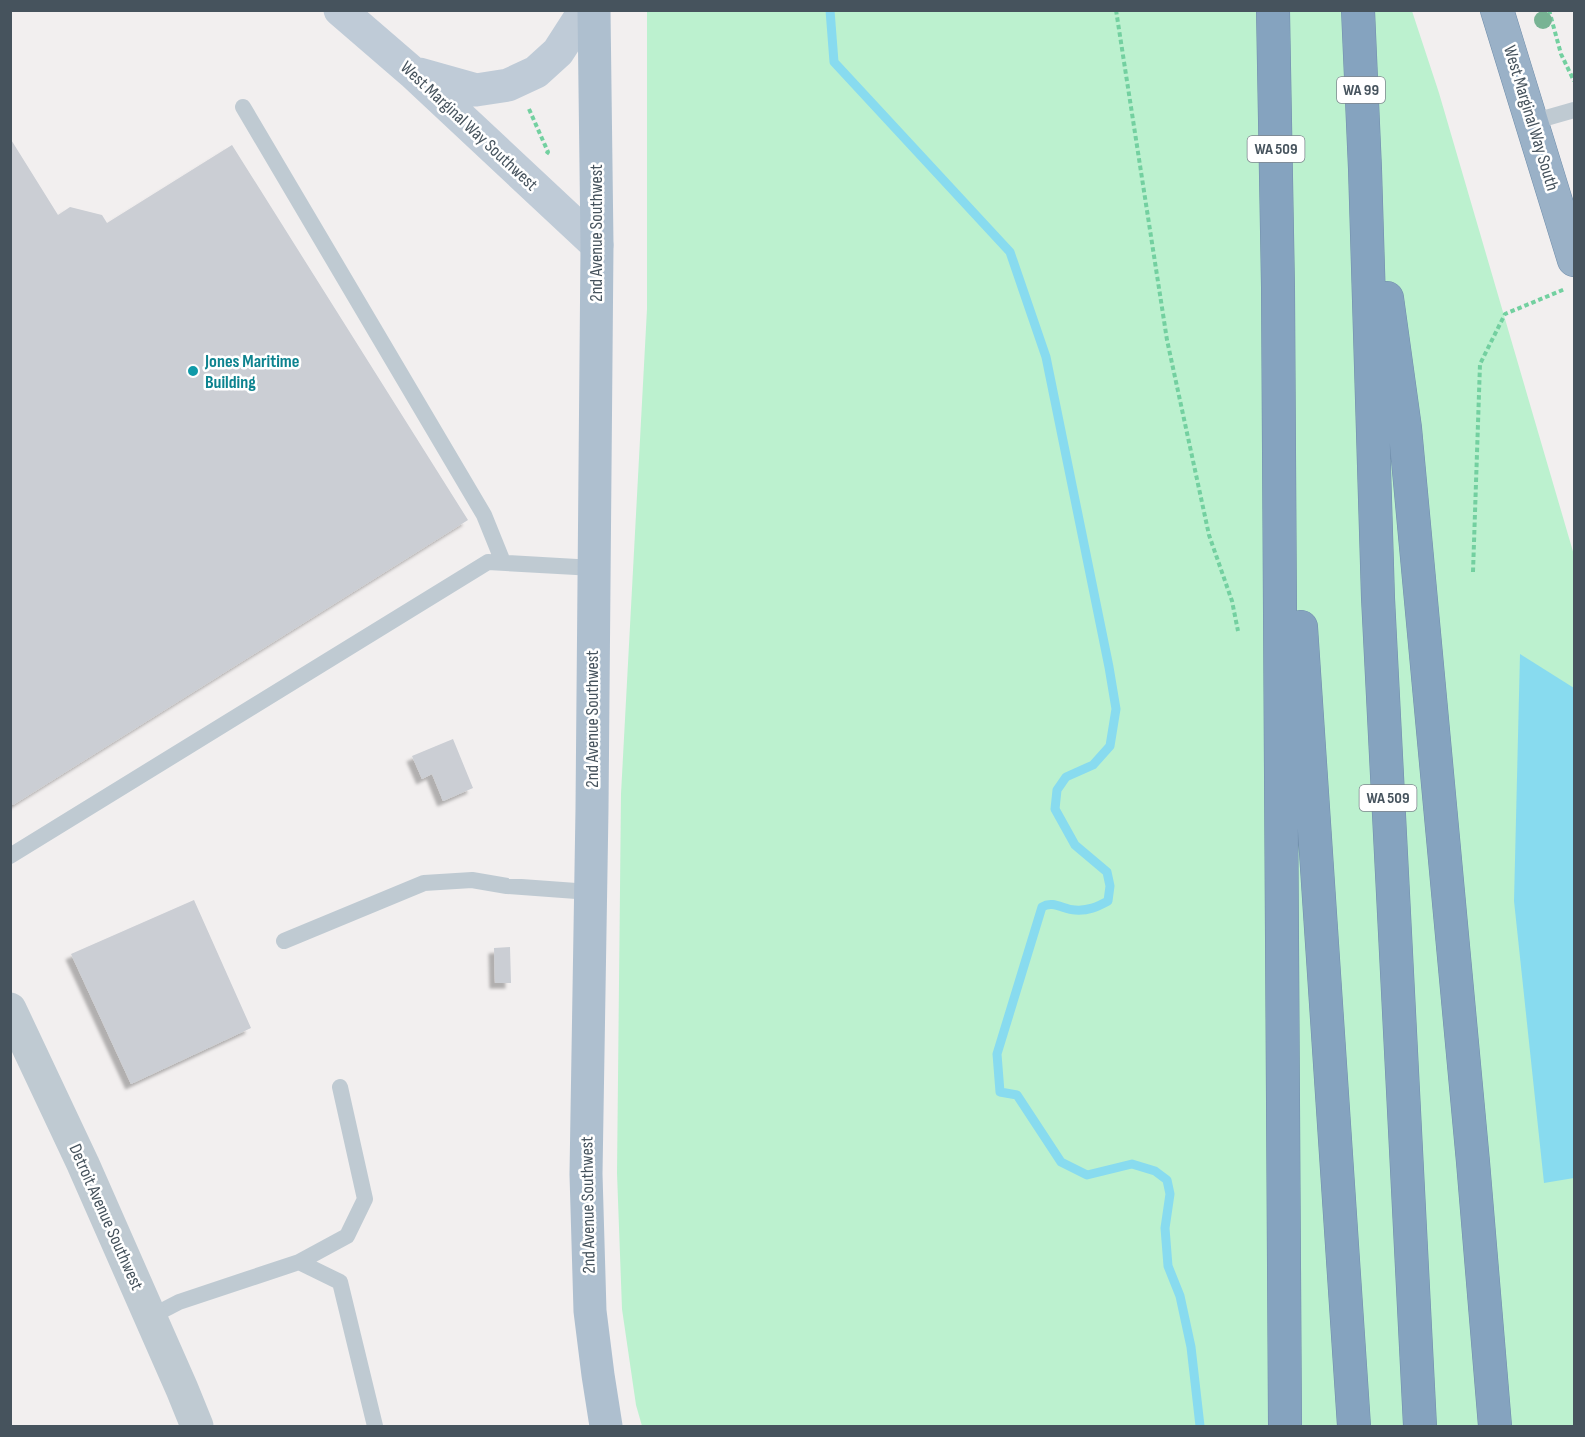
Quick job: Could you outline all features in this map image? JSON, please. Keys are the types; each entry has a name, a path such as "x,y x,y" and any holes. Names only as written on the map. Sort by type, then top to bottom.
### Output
{"highway":[{"name":"WA 509","path":"1274,10 1278,287 1354,1426"},
{"name":"WA 99","path":"1358,10 1365,169"},
{"name":"West Marginal Way South","path":"1497,10 1574,264"},
{"name":"WA 509","path":"1365,169 1378,598 1420,1426"},
{"path":"1365,169 1388,302 1405,428 1495,1426"},
{"path":"1278,287 1285,1426"}],"main road":[{"name":"West Marginal Way Southwest","path":"340,10 413,73 597,245"},
{"path":"413,73 476,90 508,85 536,72 558,52 585,10"},
{"name":"2nd Avenue Southwest","path":"594,10 597,245 586,1174 590,1311 606,1426"}],"street":[{"name":"Detroit Avenue Southwest","path":"10,1009 83,1164 196,1426"}],"lane":[{"path":"243,107 484,515 503,562"},
{"path":"1532,122 1575,110"},
{"path":"10,856 488,562 594,568"},
{"path":"284,941 424,883 472,880 507,886 590,892"},
{"path":"150,1317 179,1302 299,1262 347,1236 365,1199 340,1087"},
{"path":"299,1262 340,1282 375,1426"}],"path":[{"path":"1116,10 1167,340 1209,535 1232,601 1238,631"},
{"path":"1550,10 1561,54 1575,81"},
{"path":"526,102 548,152"},
{"path":"1473,572 1480,364 1505,314 1574,264"}],"green space":[{"path":"647,11 1412,11 1439,93 1574,555 1574,1426 642,1426 636,1405 622,1309 617,1173 621,794 647,309"}],"water":[{"path":"1520,654 1574,688 1574,1178 1544,1183 1514,901"}],"building":[{"name":"Jones Maritime Building","path":"10,138 58,215 70,207 102,215 107,223 232,145 468,520 13,805 10,801"},
{"path":"453,739 473,788 443,801 432,774 422,779 412,756"},
{"path":"194,900 251,1028 131,1084 71,954"},
{"path":"510,947 511,983 495,983 494,948"}],"waterway":[{"path":"830,10 834,62 1010,252 1046,357 1116,709 1110,746 1093,765 1066,777 1057,790 1055,809 1075,845 1107,872 1110,886 1108,901 1092,908 1071,910 1054,905 1042,907 997,1054 1000,1092 1017,1095 1061,1162 1087,1175 1132,1164 1155,1171 1167,1180 1170,1194 1165,1228 1168,1266 1180,1296 1191,1347 1200,1426"}],"place":[{"name":"Jones Maritime Building","path":"193,371"}]}
